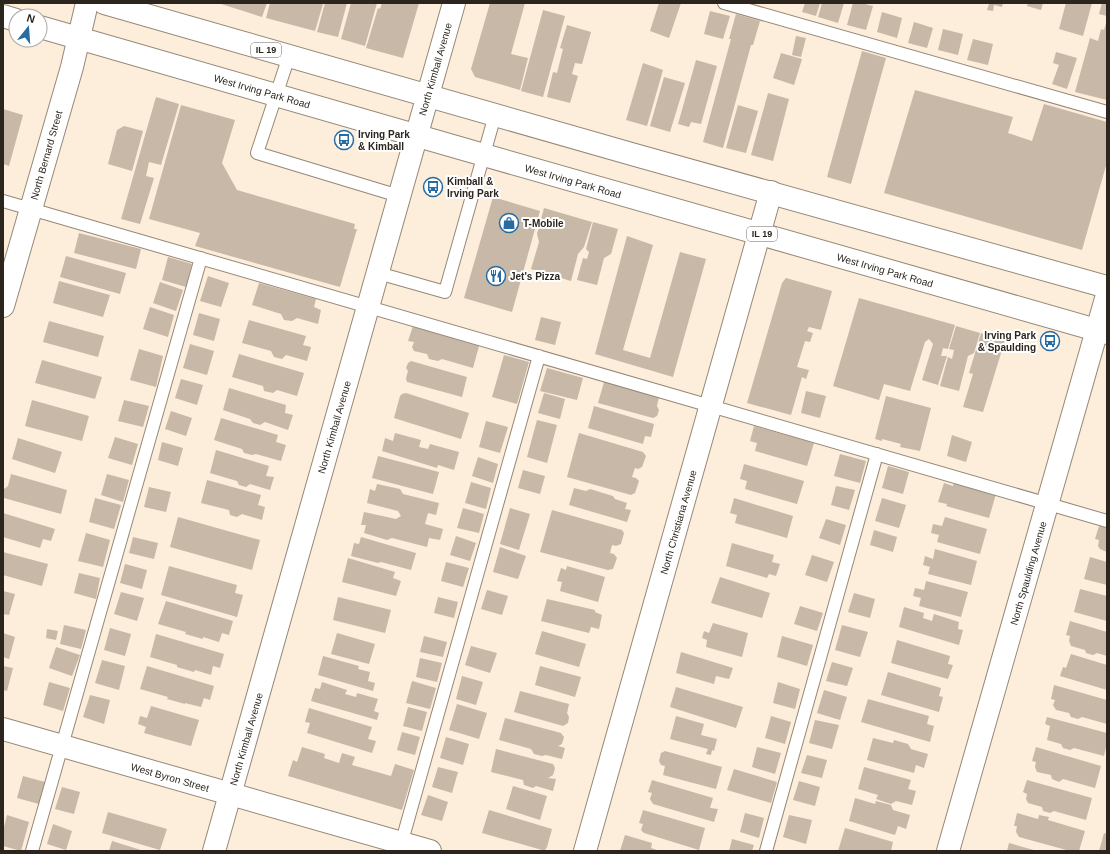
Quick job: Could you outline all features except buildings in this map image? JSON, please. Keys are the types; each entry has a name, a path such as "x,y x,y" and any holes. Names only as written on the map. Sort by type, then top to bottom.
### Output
{"street":[{"name":"North Bernard Street","path":"3,306 72,67 87,3"},
{"name":"IL 19","path":"104,3 635,155 1107,287"},
{"name":"North Kimball Avenue","path":"214,851 454,3"},
{"name":"West Irving Park Road","path":"48,28 416,136 1102,332"},
{"name":"North Christiana Avenue","path":"585,851 771,192"},
{"name":"North Spaulding Avenue","path":"948,851 1048,504 1102,332 1107,295"},
{"name":"West Byron Street","path":"3,729 230,794 400,847 430,851"}],"lane":[{"path":"724,3 1107,112"},
{"path":"289,56 257,153 399,196"},
{"path":"378,273 445,292 495,115"},
{"path":"3,201 1107,521"},
{"path":"32,851 201,258"},
{"path":"400,847 539,356"},
{"path":"766,851 877,454"}],"place":[{"name":"Irving Park & Kimball","path":"344,140"},
{"name":"Kimball & Irving Park","path":"433,187"},
{"name":"T-Mobile","path":"509,223"},
{"name":"Jet's Pizza","path":"496,276"},
{"name":"Irving Park & Spaulding","path":"1050,341"}]}
